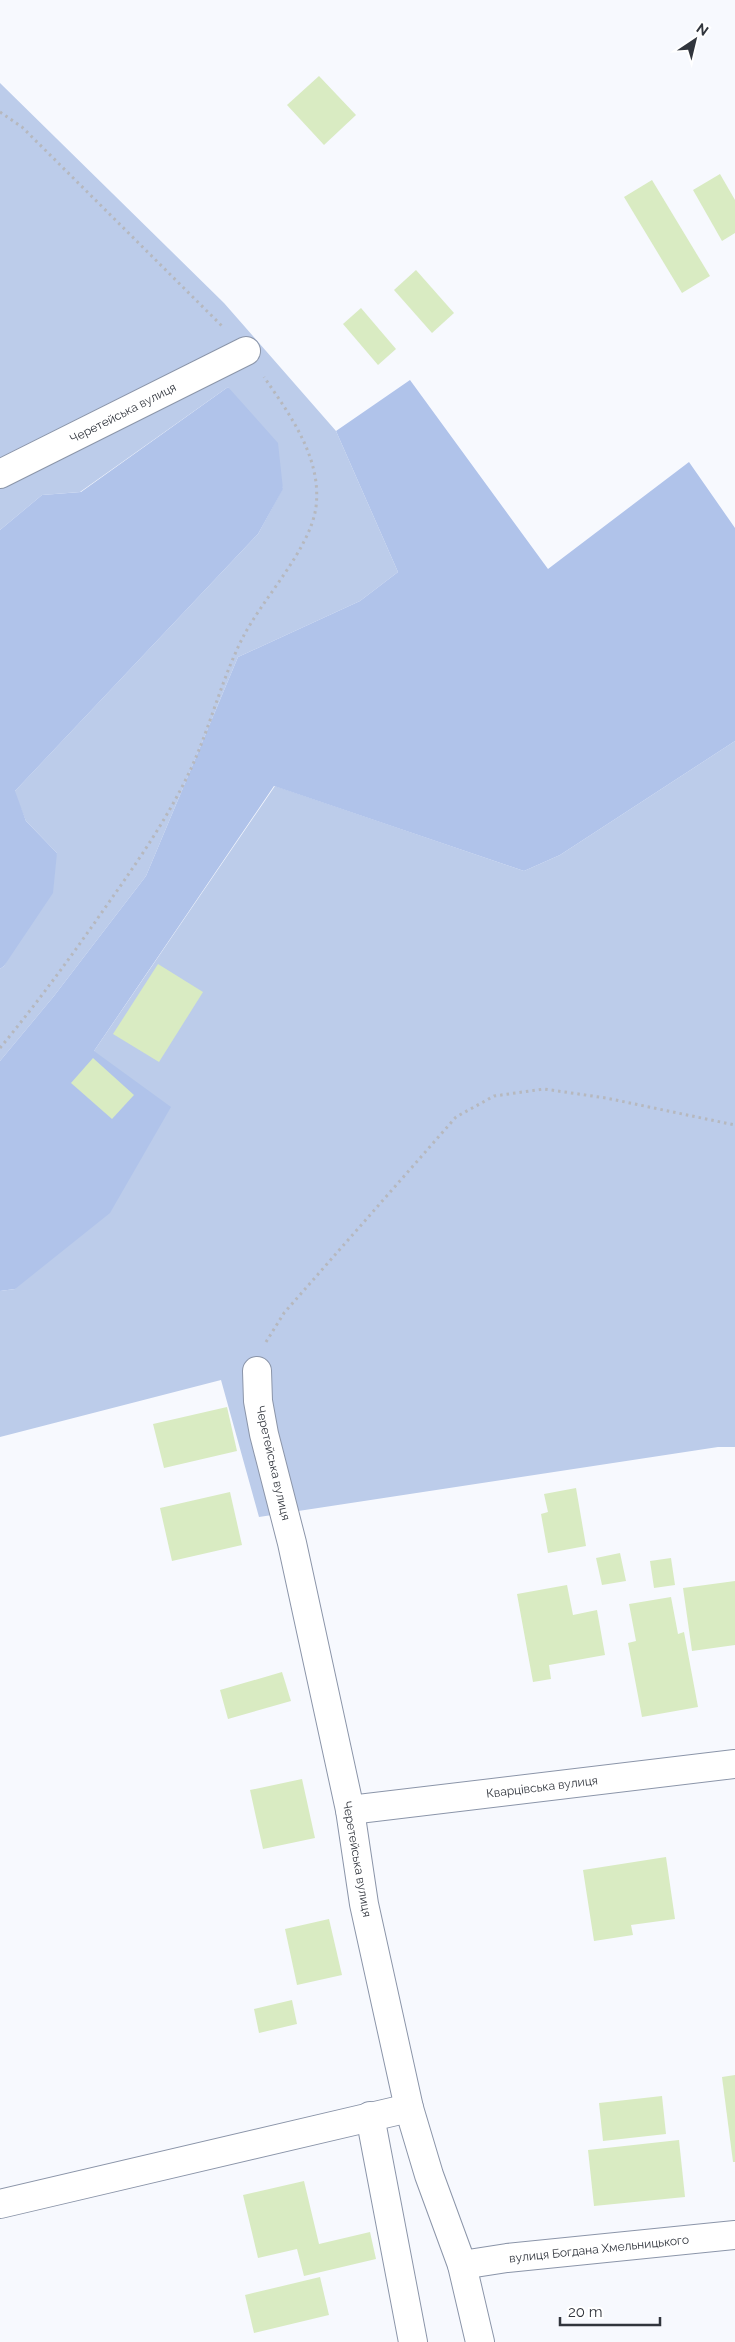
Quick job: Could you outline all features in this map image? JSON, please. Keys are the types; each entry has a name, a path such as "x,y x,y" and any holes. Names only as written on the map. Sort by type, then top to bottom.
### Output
{"street":[{"name":"Черетейська вулиця","path":"0,474 246,351"},
{"name":"Черетейська вулиця","path":"257,1371 258,1401 264,1434 292,1543 350,1810 364,1904 409,2108 429,2174 462,2264 480,2342"},
{"name":"Кварцівська вулиця","path":"350,1810 735,1764"},
{"path":"0,2204 409,2108"},
{"path":"370,2116 413,2342"},
{"name":"вулиця Богдана Хмельницького","path":"462,2264 735,2235"}],"path":[{"path":"0,112 22,127 246,351 286,410 305,443 317,489 316,509 308,533 242,639 188,775 172,806 142,856 46,992 0,1048"},
{"path":"257,1371 266,1341 284,1313 456,1117 471,1107 494,1096 544,1089 606,1098 735,1126"}],"shaded area":[{"path":"0,83 224,303 336,431 398,572 360,601 238,657 146,876 54,996 0,1061 0,969 4,966 57,853 26,821 14,792 258,534 283,488 228,387 80,492 42,495 0,530"},
{"path":"410,380 548,569 689,462 735,528 735,741 560,855 524,871 274,786 94,1051 171,1107 110,1213 15,1289 0,1291 0,1061 54,996 146,876 238,657 360,601 398,572 336,431"},
{"path":"228,387 278,443 283,489 258,534 15,791 26,821 57,853 53,893 4,966 0,969 0,530 42,495 81,492"},
{"path":"735,741 735,1447 718,1447 259,1517 221,1380 0,1437 0,1291 15,1289 94,1051 275,786 524,871 560,855"}],"building":[{"path":"319,76 356,115 324,145 287,105"},
{"path":"720,174 735,200 735,233 722,241 693,190"},
{"path":"652,180 710,276 682,293 624,197"},
{"path":"416,270 454,313 432,333 394,290"},
{"path":"361,308 396,349 378,365 343,324"},
{"path":"158,964 203,992 159,1062 113,1034"},
{"path":"93,1058 134,1095 112,1119 71,1083"},
{"path":"227,1407 237,1451 164,1468 153,1424"},
{"path":"576,1488 586,1546 548,1553 541,1514 548,1512 544,1494"},
{"path":"230,1492 242,1545 172,1561 160,1508"},
{"path":"620,1553 626,1581 602,1585 596,1558"},
{"path":"671,1558 675,1585 654,1588 650,1561"},
{"path":"735,1581 735,1645 692,1651 683,1588"},
{"path":"567,1585 573,1615 597,1610 605,1655 549,1665 551,1679 533,1682 517,1594"},
{"path":"671,1597 678,1634 684,1632 698,1707 642,1717 628,1643 636,1641 629,1604"},
{"path":"282,1672 291,1701 228,1719 220,1690"},
{"path":"302,1779 315,1838 263,1849 250,1790"},
{"path":"666,1857 675,1919 631,1925 633,1935 594,1941 583,1870"},
{"path":"329,1919 342,1975 297,1985 285,1929"},
{"path":"292,2000 297,2024 259,2033 254,2009"},
{"path":"735,2075 735,2162 733,2162 722,2077"},
{"path":"662,2096 666,2134 603,2141 599,2103"},
{"path":"679,2140 685,2197 594,2206 588,2150"},
{"path":"304,2181 319,2244 370,2232 376,2259 304,2276 297,2249 258,2258 243,2195"},
{"path":"320,2277 329,2315 254,2333 245,2295"}]}
